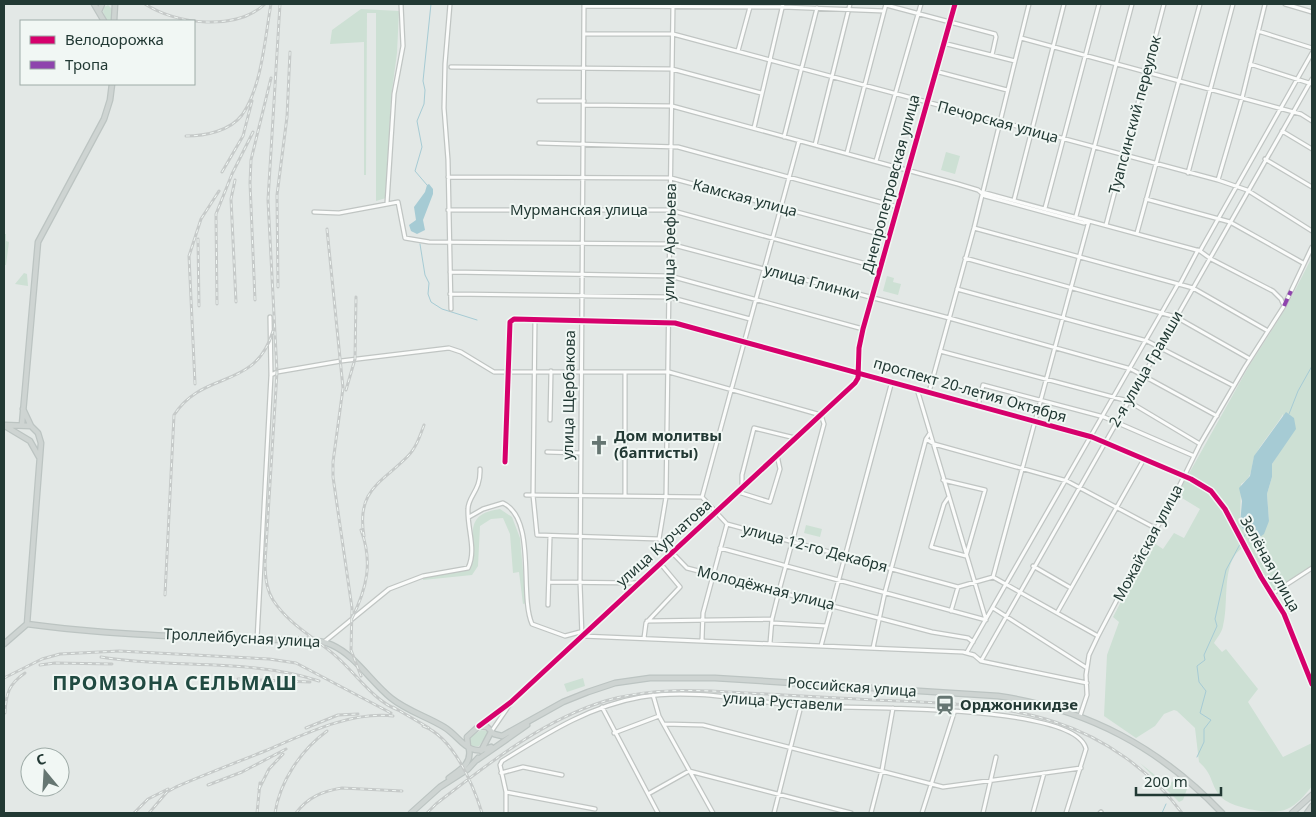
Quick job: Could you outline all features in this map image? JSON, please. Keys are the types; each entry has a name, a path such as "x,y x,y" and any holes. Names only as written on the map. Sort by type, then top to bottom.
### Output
{"main road":[{"path":"94,4 104,20"},
{"path":"99,11 102,4"},
{"path":"114,20 115,4"},
{"path":"22,435 21,425 38,242 104,119 110,100 112,85"},
{"path":"4,644 26,624 40,458 39,435 31,426 23,408"},
{"path":"31,426 4,425 30,441 40,458"},
{"path":"30,441 36,440 39,435"},
{"name":"Троллейбусная улица","path":"26,624 257,640 324,642 342,651 404,708 440,724 457,736 468,748"},
{"name":"Российская улица","path":"491,732 502,736 554,706 588,692 615,683 650,678 715,678 998,696 1046,704 1080,716 1134,741 1187,779 1222,813"},
{"name":"Российская улица","path":"510,736 564,704 588,694 616,686 651,680 715,681 998,698 1029,703 1062,712 1133,744 1173,770 1218,813"},
{"path":"457,736 469,734 480,726 487,727 491,732 476,760"},
{"path":"460,772 469,761 466,740 469,734"},
{"path":"468,748 477,751 488,748 510,736"},
{"path":"409,813 433,789 510,736"},
{"path":"1292,813 1312,795"},
{"path":"1307,813 1312,806"}],"street":[{"path":"314,212 339,213 387,203 391,174 394,94 403,46 401,4"},
{"path":"450,4 445,64 451,309"},
{"path":"815,145 850,4"},
{"path":"847,153 886,4 996,35 992,55"},
{"path":"876,161 921,4"},
{"name":"Днепропетровская улица","path":"858,372 859,348 863,328 898,208 906,170 955,4"},
{"path":"929,392 974,228 981,192 1029,4"},
{"path":"1014,200 1030,131 1064,4"},
{"path":"1044,208 1099,4"},
{"path":"1076,216 1132,4"},
{"name":"Туапсинский переулок","path":"1106,225 1148,72 1164,4"},
{"path":"1137,234 1200,4"},
{"path":"1188,174 1233,4"},
{"path":"1218,180 1242,98 1265,4"},
{"path":"1284,4 1312,12"},
{"path":"584,5 750,7 783,5 884,12"},
{"name":"улица Щербакова","path":"581,634 584,5"},
{"name":"улица Арефьева","path":"659,539 666,496 673,5"},
{"path":"754,128 783,5"},
{"path":"738,51 750,7"},
{"path":"784,137 817,8"},
{"path":"1258,31 1312,48"},
{"name":"Печорская улица","path":"585,34 673,34 1188,174 1218,180 1247,190 1312,231"},
{"path":"1021,38 1293,112 1312,121"},
{"path":"943,43 1015,61"},
{"path":"967,652 1312,53"},
{"path":"1250,64 1311,83"},
{"path":"451,67 585,66 672,69 761,93"},
{"path":"935,71 1007,90"},
{"name":"2-я улица Грамши","path":"981,661 1018,592 1312,79"},
{"path":"539,101 672,106 876,161 981,192 1076,216 1199,250 1273,291 1281,299 1284,306"},
{"path":"1282,131 1312,149"},
{"path":"526,496 702,497 730,388 799,140"},
{"path":"539,143 672,146 898,208"},
{"path":"1265,160 1312,186"},
{"name":"Камская улица","path":"448,178 671,178 890,237"},
{"path":"981,192 985,196 1084,223 1089,221"},
{"path":"1146,198 1218,217 1230,222 1303,264"},
{"name":"улица Глинки","path":"387,203 398,202 405,238 449,243 670,244 949,318 1131,369 1217,416"},
{"name":"Мурманская улица","path":"448,210 670,210 881,268"},
{"path":"1089,221 1024,468 993,577 1098,636"},
{"path":"974,228 1192,288 1268,331"},
{"name":"Можайская улица","path":"1080,716 1087,695 1087,668 1090,652 1141,554 1157,529 1200,444 1284,306 1312,247"},
{"path":"966,258 1163,312 1176,317 1250,359"},
{"path":"450,272 670,276 863,328"},
{"path":"957,289 1146,340 1234,386"},
{"path":"450,294 669,296 750,319"},
{"path":"257,640 271,375 270,317"},
{"name":"проспект 20-летия Октября","path":"507,373 510,322 514,319 669,322 892,381 1092,437 1184,475"},
{"path":"535,319 533,495 536,533 550,536 659,539"},
{"path":"271,375 342,361 449,348 471,357 490,370 507,373 534,370 669,372 822,415 824,424 779,591 772,621 770,644"},
{"path":"940,351 1115,397 1128,402 1200,444"},
{"path":"550,420 551,371"},
{"path":"625,372 625,496"},
{"name":"улица Курчатова","path":"480,726 511,702 581,634 822,415 855,383 858,372"},
{"path":"505,462 507,373"},
{"path":"821,646 892,381"},
{"path":"978,406 983,385 1104,417 1194,456"},
{"path":"918,389 948,498 986,620"},
{"path":"742,488 742,475 754,428 796,438"},
{"path":"873,648 884,592 926,439 930,433"},
{"path":"926,439 934,444 1067,481 1157,529"},
{"path":"547,452 581,453"},
{"path":"738,492 770,502 780,469 777,455"},
{"path":"1057,613 1144,459"},
{"path":"324,642 389,589 415,578 468,568 472,559 468,508 479,486 480,469"},
{"name":"Зелёная улица","path":"1184,475 1206,487 1220,500 1287,620 1312,684"},
{"path":"943,480 985,490 966,556"},
{"name":"улица 12-го Декабря","path":"702,497 727,524 958,587 993,577"},
{"path":"948,498 944,504 931,547 966,556"},
{"path":"469,517 482,509 503,503 517,517 523,537 532,624 565,636 581,634 967,652 981,661 1087,683"},
{"path":"702,640 702,619 727,524"},
{"path":"548,605 550,536"},
{"name":"Молодёжная улица","path":"659,539 687,568 878,616 932,632 968,638 973,642"},
{"path":"720,548 986,620"},
{"path":"644,638 647,621 680,587 660,563"},
{"path":"1033,566 1072,588"},
{"path":"1272,594 1312,568"},
{"path":"549,582 638,583"},
{"path":"951,611 958,587"},
{"path":"993,608 1087,668"},
{"path":"647,621 702,619 772,621 826,626"},
{"path":"653,695 659,716 713,813"},
{"name":"улица Руставели","path":"501,773 500,765 502,761 552,730 602,707 653,695 705,696 802,706 942,710 954,713 1019,717 1054,726 1079,738 1086,749 1081,768"},
{"name":"улица Курчатова","path":"491,732 511,702"},
{"path":"774,813 802,706"},
{"path":"602,707 614,734 658,813"},
{"path":"871,813 882,770 893,708"},
{"path":"922,813 930,785 938,768 954,713"},
{"path":"614,734 659,716"},
{"path":"664,724 703,725 943,787 1081,768 1066,813"},
{"path":"983,813 996,757"},
{"path":"506,813 506,792 501,773 524,767 562,775"},
{"path":"648,794 689,771 851,813"},
{"path":"1033,813 1044,773"},
{"path":"506,792 595,809"}],"green space":[{"path":"108,5 112,9 112,20 107,20 103,12 104,7"},
{"path":"361,9 399,11 397,53 391,98 386,198 376,201 376,13 367,13 366,175 364,175 364,42 330,44 332,30"},
{"path":"946,152 960,156 955,174 941,170"},
{"path":"4,234 6,234 6,241 9,242 6,265 4,265"},
{"path":"1312,257 1312,569 1274,593 1248,545 1239,551 1229,569 1223,626 1221,633 1214,643 1222,652 1226,649 1258,689 1248,702 1283,757 1312,743 1312,786 1291,807 1272,812 1252,810 1226,801 1221,797 1207,771 1199,762 1195,728 1177,711 1174,710 1164,714 1155,726 1136,738 1104,716 1107,655 1119,622 1113,617 1147,552 1154,543 1163,549 1174,533 1184,538 1200,509 1177,495 1249,366 1286,308","holes":["1283,414 1282,448 1272,464 1272,477 1267,494 1269,521 1249,537 1240,525 1241,484 1249,477 1255,456"]},
{"path":"24,273 27,274 28,286 15,284"},
{"path":"887,276 894,278 893,282 901,284 898,295 883,291"},
{"path":"500,509 512,517 520,538 526,603 523,604 519,572 513,573 510,534 503,518 491,519 480,526 478,566 472,575 423,580 423,577 469,569 473,560 474,524 486,512"},
{"path":"806,525 822,529 820,537 804,533"},
{"path":"583,678 585,686 567,692 564,684"},
{"path":"481,730 487,731 487,735 479,746 472,747 469,745 469,738"},
{"path":"1140,763 1167,785 1178,778 1187,789 1183,800 1179,802"}],"water":[{"path":"429,184 433,189 433,194 423,220 425,230 417,234 411,231 409,225 416,220 414,207"},
{"path":"1286,412 1294,418 1296,429 1272,464 1272,477 1267,494 1269,521 1264,534 1260,537 1249,537 1240,525 1242,501 1239,488 1250,476 1254,456"}],"waterway":[{"path":"427,185 415,171 422,147 417,121 424,104 425,90 423,81 431,4"},
{"path":"420,244 425,275 429,283 428,294 431,302 442,309 477,320"},
{"path":"1289,414 1298,391 1312,366"},
{"path":"1197,757 1204,742 1204,729 1211,720 1200,713 1206,691 1199,682 1197,666 1205,660 1204,655 1217,626 1215,619 1226,570 1245,535"},
{"path":"1162,813 1166,804"}],"railway":[{"path":"145,4 173,17 189,20"},
{"path":"195,21 223,21 239,18 253,13 265,4"},
{"path":"186,136 217,132 231,125 242,115 249,104 258,76 271,4"},
{"path":"280,4 268,200 277,372 265,563 266,582 273,600 287,617 338,658 373,694 398,710"},
{"path":"278,287 277,195 287,117 290,52"},
{"path":"255,300 250,183 251,160 271,78"},
{"path":"222,172 243,136 252,101"},
{"path":"217,304 216,214 232,174 253,132"},
{"path":"235,180 231,199 236,302"},
{"path":"195,384 189,256 201,219 219,191"},
{"path":"327,229 343,388 333,462 333,477 352,608 351,650 361,676"},
{"path":"198,239 199,306"},
{"path":"346,390 355,359 356,297"},
{"path":"165,595 174,415 186,401 200,391 242,372 254,363 265,350 273,331"},
{"path":"364,536 364,507 368,497 373,488 411,453 418,442 424,425"},
{"path":"352,618 367,575 367,553 361,530"},
{"path":"4,678 42,659 60,654 119,651 269,659 296,663 391,713"},
{"path":"101,657 156,663 239,666 293,674 319,681"},
{"path":"40,665 55,663 112,664"},
{"path":"5,713 9,690 15,681 25,673"},
{"path":"238,679 310,682"},
{"path":"427,813 495,759 559,720 605,701 640,693 676,691 957,704 1031,715 1055,722 1092,737 1126,758 1156,783 1182,813"},
{"path":"393,707 429,728"},
{"path":"306,728 338,715 358,714"},
{"path":"149,813 167,792 176,787 311,732 360,717 393,716"},
{"path":"423,726 444,740 452,751 467,776 482,813"},
{"path":"275,813 282,789 293,767 309,747 327,731"},
{"path":"208,785 242,772 286,749"},
{"path":"259,789 269,769 283,754"},
{"path":"257,813 260,783"},
{"path":"134,813 148,799 168,789"},
{"path":"296,813 311,799 335,789 402,791"}],"marked path":[{"path":"1284,306 1291,291"}],"cycle path":[{"path":"479,726 511,702 855,383 858,378 859,348 863,329 955,4"},
{"path":"505,462 510,322 514,319 675,323 1092,437 1191,479 1211,491 1225,509 1261,577 1284,614 1312,684"}],"place":[{"name":"Дом молитвы (баптисты)","path":"599,445"},
{"name":"Орджоникидзе","path":"945,705"}],"district":[{"name":"ПРОМЗОНА СЕЛЬМАШ","path":"175,683"}]}
